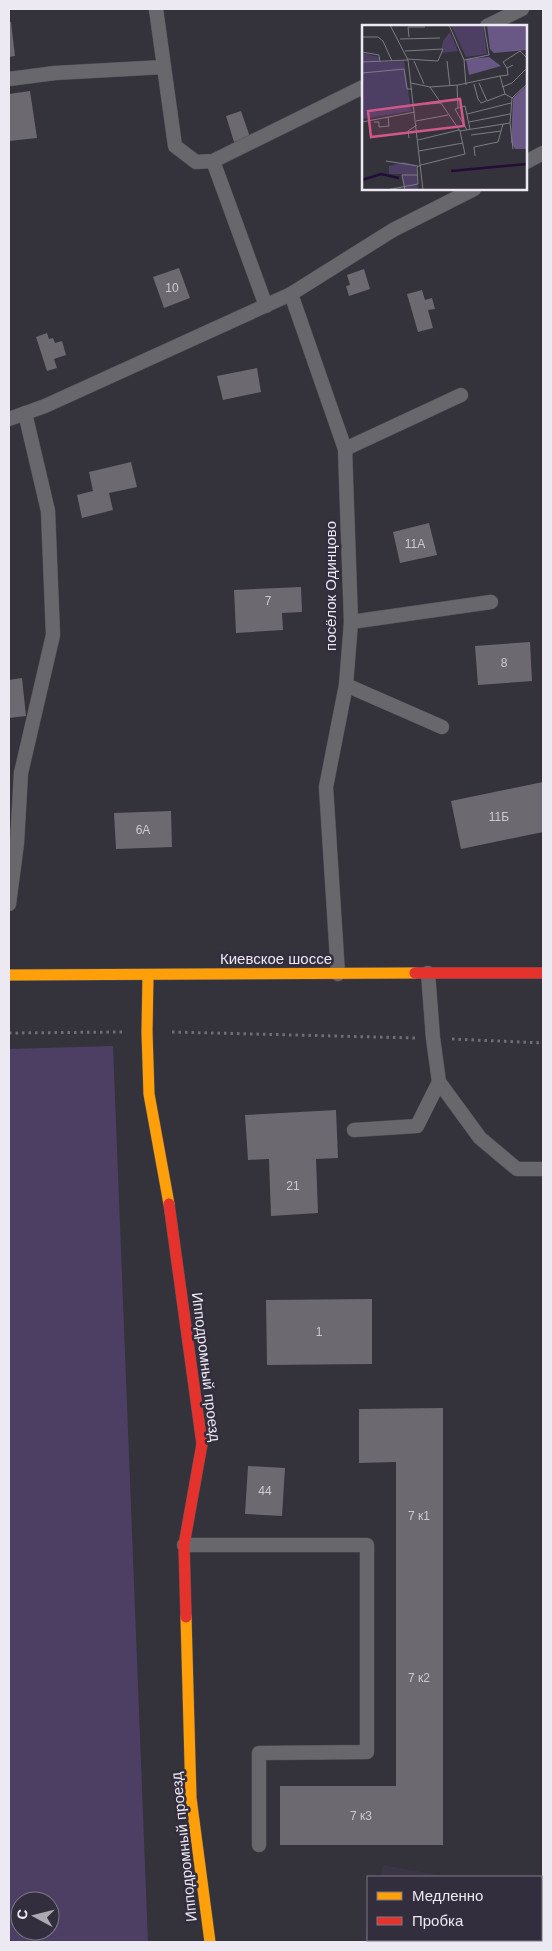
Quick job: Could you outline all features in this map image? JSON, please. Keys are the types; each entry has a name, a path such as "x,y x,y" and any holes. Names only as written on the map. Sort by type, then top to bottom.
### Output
{"street":[{"name":"Киевское шоссе","path":"9,975 543,973"},
{"name":"Ипподромный проезд","path":"148,975 148,1094 172,1218 202,1444 184,1545 190,1798 210,1942"}],"lane":[{"path":"156,9 175,146 196,162 213,161 362,87"},
{"path":"489,25 522,9"},
{"path":"9,79 54,74 164,67"},
{"path":"527,161 543,153"},
{"path":"213,161 266,306"},
{"path":"9,419 45,406 291,294 393,230 472,190"},
{"name":"посёлок Одинцово","path":"291,294 345,449 351,622 346,685 326,787 338,974"},
{"path":"345,449 461,395"},
{"path":"9,904 17,843 21,774 53,635 48,511 25,413"},
{"path":"351,622 491,602"},
{"path":"346,685 442,727"},
{"path":"428,973 433,1038 439,1082 480,1138 487,1144 517,1169 543,1169"},
{"path":"354,1130 417,1126 439,1082"},
{"path":"184,1545 367,1545 367,1752 259,1752 259,1845"}],"path":[{"path":"9,1033 147,1032 433,1038 543,1043"}],"shaded area":[{"path":"113,1046 148,1942 9,1942 9,1049"},
{"path":"383,1865 444,1876 380,1876"},
{"path":"543,1881 543,1942 364,1942 367,1928 367,1941 542,1941"}],"building":[{"path":"9,22 11,22 15,56 9,57"},
{"path":"30,91 37,138 9,141 9,94"},
{"path":"241,111 250,137 234,142 226,116"},
{"path":"179,268 190,298 164,308 153,277"},
{"path":"364,269 370,289 349,296 346,286 350,285 347,275"},
{"path":"422,290 425,300 432,298 435,309 428,310 433,328 418,332 407,294"},
{"path":"47,333 49,339 53,338 55,343 62,341 66,355 54,359 57,368 47,371 36,337"},
{"path":"257,368 261,392 223,400 217,376"},
{"path":"131,462 137,487 109,493 113,510 82,518 77,495 93,491 89,472"},
{"path":"429,523 437,555 400,563 393,532"},
{"path":"301,587 302,612 282,613 283,630 236,633 234,590"},
{"path":"530,642 532,681 478,685 475,646"},
{"path":"22,678 26,716 9,718 9,680"},
{"path":"543,782 543,832 461,849 451,801"},
{"path":"171,811 172,847 116,849 114,813"},
{"path":"336,1110 338,1158 316,1159 318,1213 271,1216 269,1159 248,1160 245,1115"},
{"path":"372,1299 372,1364 267,1365 266,1300"},
{"path":"443,1408 443,1845 280,1845 280,1786 396,1786 396,1462 359,1463 359,1409"},
{"path":"248,1466 285,1468 282,1516 245,1514"},
{"path":"543,1910 543,1942 512,1942 542,1941"}],"traffic: slow":[{"path":"9,975 415,973"},
{"path":"148,975 149,1094 169,1204"},
{"path":"186,1617 191,1798 210,1942"}],"traffic: jam":[{"path":"415,973 543,973"},
{"path":"169,1204 202,1444 184,1545 186,1617"}]}
